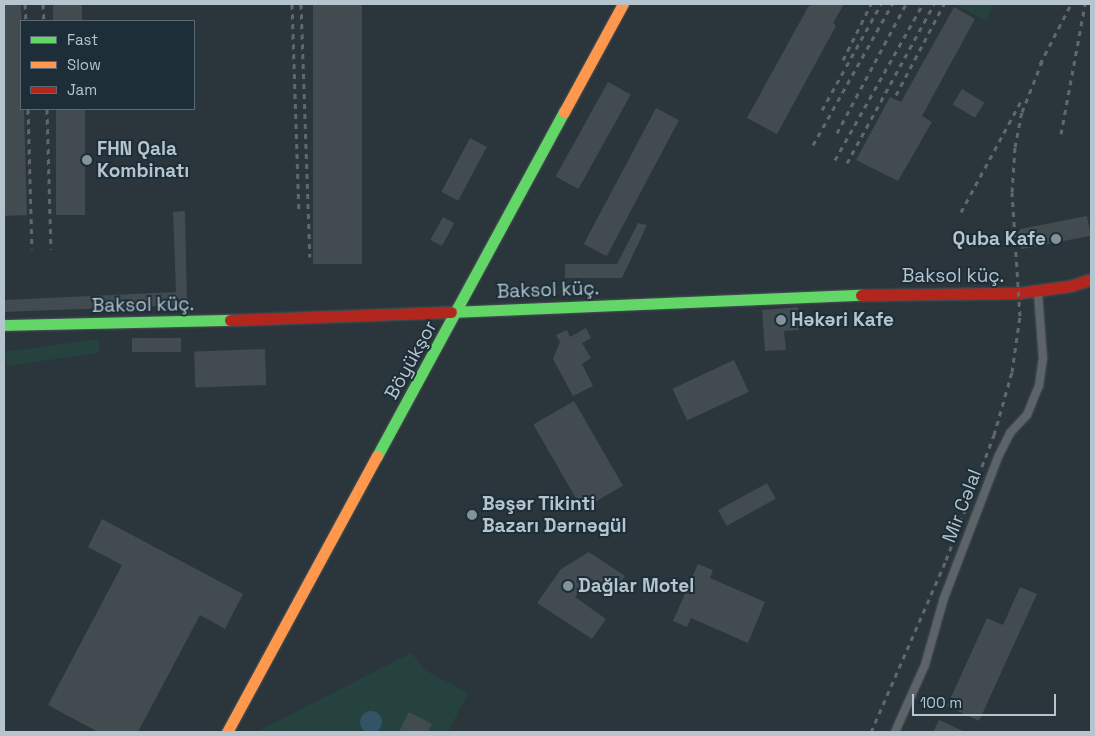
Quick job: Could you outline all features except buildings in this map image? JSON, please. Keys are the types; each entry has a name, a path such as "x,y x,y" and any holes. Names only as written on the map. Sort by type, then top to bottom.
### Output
{"main road":[{"name":"Böyükşor","path":"227,732 623,4"},
{"name":"Baksol küç.","path":"4,325 457,312 883,294 1038,292 1091,279"}],"street":[{"name":"Mir Cəlal","path":"895,732 925,665 944,598 999,455 1010,433 1027,415 1039,386 1043,359 1038,292"}],"green space":[{"path":"953,4 994,4 986,20"},
{"path":"98,339 100,353 7,366 5,352"},
{"path":"411,653 425,670 468,693 448,732 256,732"}],"water":[{"path":"367,711 375,711 382,718 382,726 375,733 367,733 360,726 360,718"}],"railway":[{"path":"25,4 26,20"},
{"path":"43,4 44,20"},
{"path":"292,4 299,210"},
{"path":"301,4 310,257"},
{"path":"843,60 871,4"},
{"path":"822,110 881,4"},
{"path":"813,145 892,4"},
{"path":"837,133 906,4"},
{"path":"835,160 923,4"},
{"path":"847,163 934,4"},
{"path":"896,95 944,4"},
{"path":"1040,64 1071,4"},
{"path":"1061,134 1085,4"},
{"path":"871,732 946,560 994,435 1012,372 1020,316 1012,192 1015,147 1022,112 1043,59"},
{"path":"961,212 1022,99"},
{"path":"28,110 32,249"},
{"path":"47,110 51,249"}],"traffic: fast":[{"path":"377,456 564,112"},
{"path":"451,312 861,295"},
{"path":"4,325 230,320"}],"traffic: slow":[{"path":"564,112 623,4"},
{"path":"227,732 377,456"}],"traffic: jam":[{"path":"861,295 1018,293 1070,286 1091,279"},
{"path":"230,320 451,312"}],"place":[{"name":"FHN Qala Kombinatı","path":"87,160"},
{"name":"Quba Kafe","path":"1056,239"},
{"name":"Həkəri Kafe","path":"781,320"},
{"name":"Bəşər Tikinti Bazarı Dərnəgül","path":"472,515"},
{"name":"Dağlar Motel","path":"568,586"}]}
